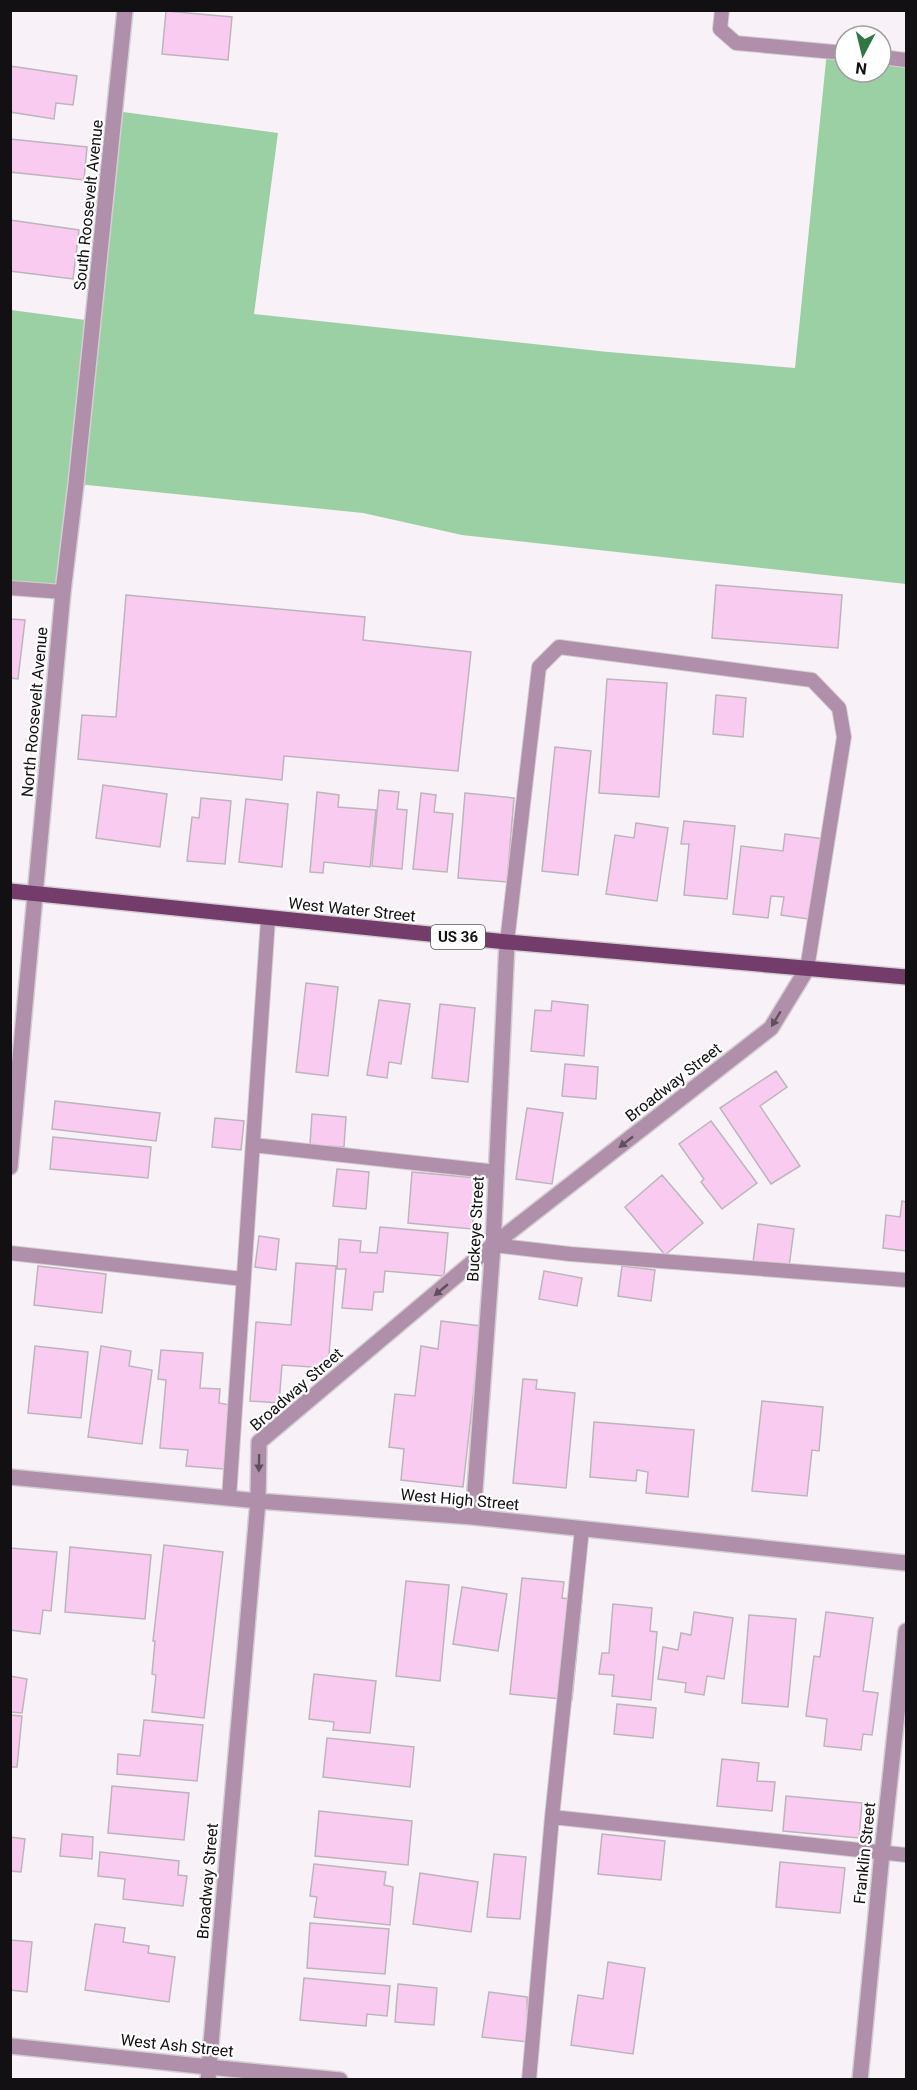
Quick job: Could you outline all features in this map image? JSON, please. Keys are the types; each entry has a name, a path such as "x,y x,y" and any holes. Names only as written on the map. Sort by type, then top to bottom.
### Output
{"main road":[{"name":"West Water Street","path":"10,891 507,942 906,977"}],"street":[{"name":"South Roosevelt Avenue","path":"85,403 125,10"},
{"name":"North Roosevelt Avenue","path":"10,1167 63,592 85,403"},
{"name":"Buckeye Street","path":"473,1517 493,1245 507,942"},
{"name":"Broadway Street","path":"209,2073 258,1501 259,1442 493,1245 771,1028 807,969"},
{"name":"West High Street","path":"10,1477 258,1501 473,1517 906,1563"},
{"name":"Franklin Street","path":"860,2079 906,1631"},
{"name":"West Ash Street","path":"10,2046 209,2073 340,2079"}],"lane":[{"path":"722,10 720,29 736,43 833,52"},
{"path":"10,588 63,592"},
{"path":"507,942 539,667 559,647 812,680 838,708 844,737 807,969"},
{"path":"229,1498 268,919"},
{"path":"253,1144 496,1172"},
{"path":"493,1245 570,1254 906,1280"},
{"path":"10,1253 243,1279"},
{"path":"530,2079 552,1817 582,1529"},
{"path":"552,1817 906,1855"}],"green space":[{"path":"827,51 833,52 833,84 893,84 893,58 906,60 906,584 462,535 363,513 77,484 63,592 11,588 11,310 93,321 116,111 278,133 254,314 608,352 795,368"}],"building":[{"path":"166,11 232,17 228,60 162,54"},
{"path":"10,66 77,76 73,105 56,103 54,119 10,112"},
{"path":"10,139 87,147 84,180 10,172"},
{"path":"10,220 79,230 73,279 10,271"},
{"path":"716,585 842,595 838,648 712,638"},
{"path":"126,595 365,617 363,640 471,652 458,771 284,756 282,780 78,759 82,715 116,717"},
{"path":"10,619 25,620 18,679 10,678"},
{"path":"607,679 667,683 659,797 599,793"},
{"path":"716,695 746,698 743,737 713,734"},
{"path":"555,747 591,751 578,875 542,871"},
{"path":"103,785 167,794 160,847 96,838"},
{"path":"379,790 399,792 397,809 407,810 402,869 372,866"},
{"path":"317,792 339,795 338,807 376,810 370,867 324,862 323,873 310,872"},
{"path":"421,793 436,795 434,812 453,814 447,872 413,869"},
{"path":"465,793 514,798 507,882 458,878"},
{"path":"201,798 231,801 225,864 187,861 192,817 199,818"},
{"path":"246,799 288,804 282,867 239,862"},
{"path":"684,821 735,826 727,899 684,895 689,844 681,844"},
{"path":"636,823 668,828 657,901 606,894 615,835 634,838"},
{"path":"785,834 825,839 815,920 781,915 784,897 771,896 768,918 733,914 741,846 783,851"},
{"path":"306,983 338,987 328,1076 296,1072"},
{"path":"379,1000 410,1004 401,1064 389,1062 387,1078 367,1075"},
{"path":"552,1001 588,1005 584,1056 531,1051 535,1010 551,1011"},
{"path":"440,1004 475,1008 468,1082 432,1078"},
{"path":"565,1064 598,1067 596,1099 562,1096"},
{"path":"776,1071 787,1087 760,1106 800,1166 771,1184 720,1108"},
{"path":"55,1101 160,1113 156,1141 52,1129"},
{"path":"527,1108 563,1113 552,1184 516,1179"},
{"path":"312,1114 346,1117 344,1147 310,1145"},
{"path":"215,1118 244,1121 241,1150 212,1147"},
{"path":"711,1121 757,1183 722,1209 701,1182 704,1179 679,1144"},
{"path":"53,1137 151,1147 148,1178 50,1169"},
{"path":"337,1169 369,1172 366,1209 333,1206"},
{"path":"412,1172 477,1178 472,1229 408,1223"},
{"path":"662,1175 703,1223 665,1255 625,1207"},
{"path":"902,1201 906,1202 906,1251 883,1248 886,1215 900,1217"},
{"path":"758,1224 794,1229 789,1267 753,1262"},
{"path":"380,1227 448,1233 444,1276 385,1271 383,1292 374,1292 372,1310 342,1308 346,1269 337,1269 339,1239 361,1241 360,1252 377,1253"},
{"path":"259,1236 279,1239 276,1270 255,1267"},
{"path":"296,1263 336,1266 328,1368 282,1365 279,1403 250,1401 256,1322 291,1325"},
{"path":"38,1266 106,1274 102,1313 34,1305"},
{"path":"622,1266 655,1270 651,1301 618,1296"},
{"path":"544,1271 582,1278 577,1306 539,1299"},
{"path":"441,1321 481,1326 463,1487 401,1480 404,1449 389,1447 395,1394 415,1396 421,1346 438,1349"},
{"path":"35,1346 88,1352 81,1418 28,1413"},
{"path":"101,1346 131,1351 129,1366 152,1370 142,1444 88,1437"},
{"path":"161,1350 203,1353 200,1388 220,1389 219,1403 230,1405 224,1469 186,1466 188,1450 160,1448 166,1380 158,1379"},
{"path":"523,1379 537,1380 536,1389 575,1393 566,1488 513,1483"},
{"path":"762,1401 823,1407 819,1451 812,1450 807,1496 752,1491"},
{"path":"594,1422 694,1430 688,1497 646,1493 648,1472 637,1470 636,1481 590,1477"},
{"path":"164,1545 223,1552 204,1718 152,1712 156,1675 152,1674 155,1641 153,1641"},
{"path":"70,1547 151,1555 145,1619 65,1612"},
{"path":"10,1548 57,1552 51,1611 43,1610 40,1634 10,1630"},
{"path":"522,1578 564,1582 562,1598 582,1600 572,1700 510,1694"},
{"path":"406,1581 449,1585 440,1681 396,1676"},
{"path":"462,1587 507,1594 498,1651 453,1644"},
{"path":"613,1604 652,1608 650,1631 657,1632 651,1700 612,1696 614,1675 599,1674 602,1653 609,1653"},
{"path":"694,1612 733,1618 724,1679 707,1676 704,1695 685,1692 686,1683 658,1679 663,1647 678,1650 681,1633 691,1635"},
{"path":"826,1612 873,1618 863,1691 878,1693 872,1735 863,1734 861,1750 824,1746 827,1719 806,1716 814,1656 820,1657"},
{"path":"749,1615 796,1619 788,1707 742,1703"},
{"path":"314,1674 376,1681 370,1733 333,1730 334,1722 309,1719"},
{"path":"10,1676 27,1679 22,1713 10,1712"},
{"path":"617,1704 656,1708 653,1738 614,1734"},
{"path":"10,1715 22,1716 17,1767 10,1767"},
{"path":"144,1720 203,1725 197,1781 117,1774 118,1754 140,1756"},
{"path":"327,1738 414,1747 410,1787 323,1777"},
{"path":"722,1759 759,1763 757,1781 775,1782 772,1811 717,1806"},
{"path":"112,1786 189,1793 184,1840 108,1833"},
{"path":"786,1796 862,1803 859,1838 783,1831"},
{"path":"319,1811 412,1821 408,1865 315,1856"},
{"path":"62,1834 93,1837 92,1859 60,1856"},
{"path":"602,1834 665,1841 661,1880 598,1874"},
{"path":"10,1837 25,1839 21,1872 10,1871"},
{"path":"100,1852 179,1861 178,1875 187,1876 183,1906 123,1899 125,1879 98,1876"},
{"path":"494,1854 526,1857 520,1919 487,1917"},
{"path":"780,1862 845,1868 840,1913 776,1907"},
{"path":"314,1864 386,1872 384,1885 393,1887 390,1925 314,1917 317,1897 310,1896"},
{"path":"420,1873 478,1882 471,1932 413,1924"},
{"path":"310,1923 389,1929 385,1974 307,1968"},
{"path":"95,1924 125,1928 123,1942 149,1946 148,1953 175,1957 169,2002 85,1990"},
{"path":"10,1940 32,1942 27,1992 10,1990"},
{"path":"608,1962 645,1968 633,2054 571,2045 578,1995 603,1999"},
{"path":"304,1978 390,1986 387,2016 367,2014 366,2026 300,2020"},
{"path":"398,1984 437,1988 434,2025 395,2022"},
{"path":"489,1992 527,1997 528,2042 482,2037"}]}
